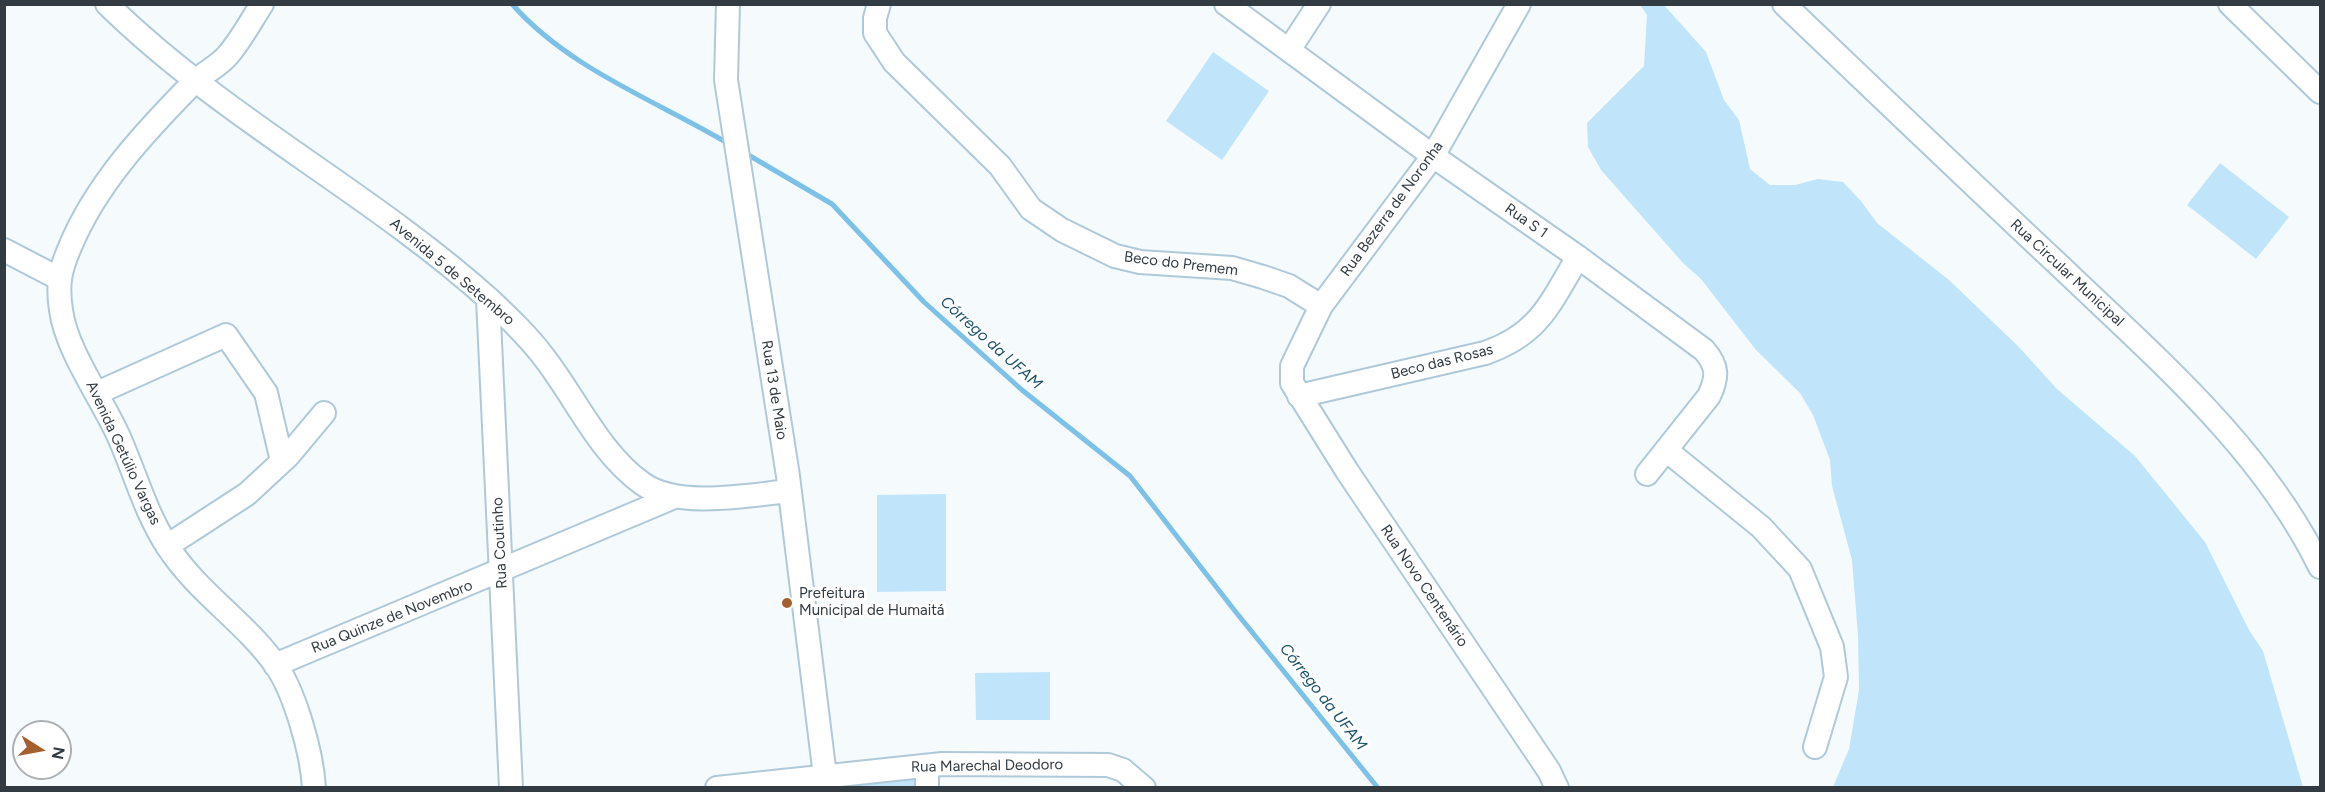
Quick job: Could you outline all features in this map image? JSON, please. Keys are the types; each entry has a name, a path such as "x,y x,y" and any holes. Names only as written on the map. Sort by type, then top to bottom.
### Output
{"street":[{"name":"Avenida 5 de Setembro","path":"107,4 195,81 363,201 513,321 543,356 602,442 626,470 645,485 674,497 727,496 790,490"},
{"name":"Avenida Getúlio Vargas","path":"262,4 228,55 211,71 195,81 133,147 93,200 70,246 58,278 61,312 76,354 97,393 167,546 187,573 275,665 291,696 304,739 314,788"},
{"name":"Rua 13 de Maio","path":"729,4 726,80 790,490 825,776"},
{"name":"Beco do Premem","path":"879,4 874,18 875,33 894,62 1000,166 1031,209 1062,230 1115,256 1140,262 1232,268 1289,286 1321,306"},
{"name":"Rua S 1","path":"1226,4 1433,156 1578,257 1704,350 1713,360 1716,371 1715,383 1709,396 1647,474"},
{"path":"1289,50 1319,4"},
{"name":"Rua Bezerra de Noronha","path":"1296,390 1292,366 1321,306 1433,156 1519,4"},
{"name":"Rua Circular Municipal","path":"1784,4 2140,342 2257,464 2288,510 2320,567"},
{"path":"2230,4 2320,92"},
{"path":"4,250 58,278"},
{"name":"Beco das Rosas","path":"1296,390 1508,345 1538,323 1578,257"},
{"name":"Rua Coutinho","path":"488,299 511,788"},
{"path":"97,393 225,335 266,393 282,461"},
{"name":"Rua Novo Centenário","path":"1296,390 1359,490 1549,771 1557,788"},
{"path":"167,546 247,494 282,461 324,413"},
{"path":"1666,450 1761,527 1800,569 1832,647 1836,677 1815,747"},
{"name":"Rua Quinze de Novembro","path":"275,665 674,497"},
{"name":"Rua Marechal Deodoro","path":"717,788 825,776 927,777 1108,765 1123,770 1144,787"}],"shaded area":[{"path":"1640,5 1664,5 1706,52 1724,100 1739,120 1750,169 1770,185 1795,185 1818,179 1843,182 1877,223 1949,280 2019,347 2057,389 2135,456 2205,542 2249,630 2263,651 2303,787 1833,787 1849,749 1859,690 1858,636 1852,560 1832,486 1830,460 1813,415 1800,393 1756,350 1701,279 1683,263 1601,170 1588,147 1587,123 1644,66 1647,15"},
{"path":"1213,52 1269,91 1222,160 1166,121"},
{"path":"2220,163 2289,217 2256,259 2187,205"},
{"path":"946,494 946,591 877,592 877,495"},
{"path":"1050,672 1050,720 976,720 975,673"},
{"path":"918,771 919,787 761,788"}],"waterway":[{"name":"Córrego da UFAM","path":"512,4 535,27 587,66 729,144"},
{"name":"Córrego da UFAM","path":"745,153 832,204 924,302 1022,390 1130,476 1235,611 1378,788"}],"place":[{"name":"Prefeitura Municipal de Humaitá","path":"787,603"}]}
